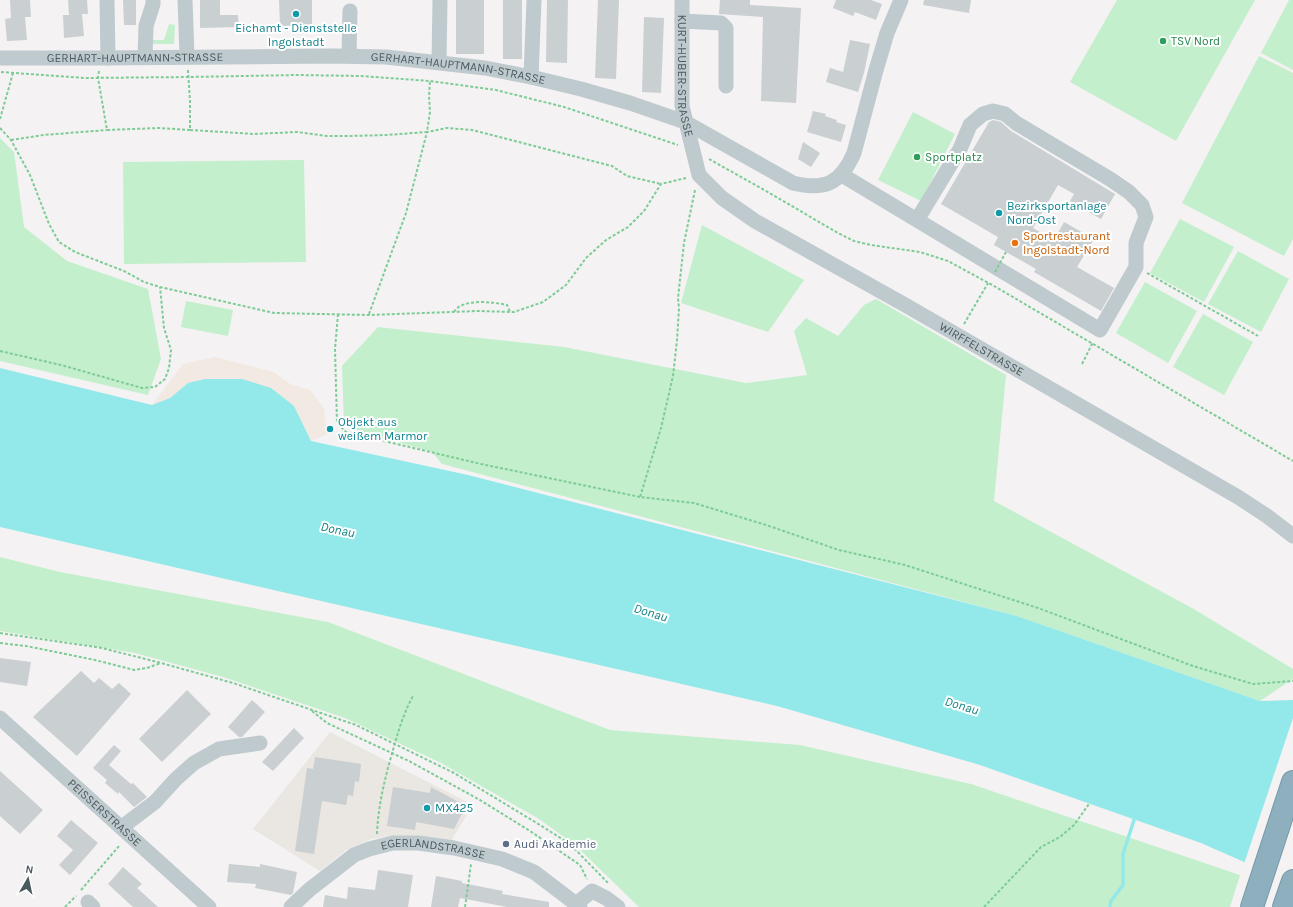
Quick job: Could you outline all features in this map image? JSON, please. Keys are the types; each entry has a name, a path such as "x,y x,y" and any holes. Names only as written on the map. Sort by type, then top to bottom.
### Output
{"highway":[{"path":"1252,907 1293,782"},
{"path":"1284,907 1293,881"}],"street":[{"path":"107,0 108,58"},
{"path":"145,57 146,0"},
{"path":"146,26 153,0"},
{"path":"185,0 187,56"},
{"path":"439,62 440,0"},
{"path":"531,76 534,0"},
{"name":"KURT-HUBER-STRASSE","path":"682,0 682,106 692,150"},
{"path":"901,0 887,32 854,153 842,175 1100,330 1136,267 1136,242 1146,217 1142,205 1128,192 1110,179 1016,123 1005,114 993,111 983,114 970,125 960,149 917,220"},
{"path":"349,56 350,11"},
{"path":"682,21 721,23 726,28 726,86"},
{"name":"GERHART-HAUPTMANN-STRASSE","path":"7,58 349,56 386,57 485,68 531,76 630,103 685,122 793,183 807,186 820,186 832,183 842,175"},
{"name":"WIRFFELSTRASSE","path":"692,150 699,175 722,198 755,221 1238,496 1292,534"},
{"name":"PEISSERSTRASSE","path":"0,718 209,907"},
{"path":"126,831 176,779 194,763 219,749 260,743"},
{"name":"EGERLANDSTRASSE","path":"291,907 309,890 354,855 393,843 418,843 473,851 502,858 534,872 578,906"},
{"path":"578,906 592,891 606,898 618,907"}],"path":[{"path":"187,56 190,130"},
{"path":"0,119 13,73 7,58"},
{"path":"0,72 98,78 189,78 296,75 361,76 430,81 496,90 564,107 628,127 692,150 854,241 920,252 948,261 1092,343 1293,461"},
{"path":"98,78 107,130"},
{"path":"369,315 406,213 427,132 430,112 430,81"},
{"path":"0,128 11,140 30,175 36,195 59,242 75,252 124,271 144,282 274,313 369,315 454,312 514,312 543,302 566,285 586,258 606,240 628,227 644,211 661,184"},
{"path":"11,140 43,135 159,128 254,134 297,132 327,136 387,135 427,132 447,128 472,130 612,166 627,176 661,184 699,175 684,243 678,298 679,308 677,340 673,376 661,428 640,497"},
{"path":"995,272 1006,252"},
{"path":"1136,267 1258,336"},
{"path":"957,335 988,283"},
{"path":"0,351 61,365 142,388 155,387 165,379 169,368 171,350 164,328 160,287"},
{"path":"454,312 462,305 475,302 487,302 507,305 510,312"},
{"path":"338,314 335,349 337,423 346,432 481,464 640,497 694,503 766,525 839,550 905,565 1038,608 1193,666 1253,684 1293,681"},
{"path":"1082,364 1092,343"},
{"path":"0,633 102,648 161,663 232,683 356,725 454,773 570,844 608,884"},
{"path":"0,644 34,648 95,660 134,670 147,668 161,663"},
{"path":"377,847 378,818 383,782 401,722 413,696"},
{"path":"311,710 327,723 410,761 480,800 530,831 580,865 592,891"},
{"path":"984,907 1041,847 1060,837 1074,825 1089,804"},
{"path":"65,907 126,831"},
{"path":"465,907 473,851"}],"shaded area":[{"path":"330,732 473,805 451,841 390,836 371,839 346,850 320,871 253,829"}],"green space":[{"name":"TSV Nord","path":"1117,0 1255,0 1176,141 1070,82"},
{"path":"1289,0 1293,0 1293,70 1261,53"},
{"path":"169,24 175,25 174,44 153,44 153,40 164,40"},
{"path":"1259,56 1293,73 1293,239 1284,256 1182,203"},
{"name":"Sportplatz","path":"913,112 955,134 921,201 878,180"},
{"path":"0,138 14,152 24,227 67,261 148,289 161,359 148,395 0,361"},
{"path":"304,160 306,262 124,264 123,162"},
{"path":"1180,219 1234,247 1204,302 1150,273"},
{"path":"702,225 804,280 768,332 681,303"},
{"path":"1238,251 1289,279 1261,332 1208,304"},
{"path":"1145,282 1197,311 1168,363 1116,333"},
{"path":"876,299 1006,375 994,501 1192,608 1293,669 1293,679 1260,701 1017,616 442,464 432,452 344,426 342,366 378,327 564,347 746,383 807,375 794,331 806,318 838,336 864,305"},
{"path":"186,301 233,310 228,336 181,327"},
{"path":"1203,314 1253,342 1224,395 1173,367"},
{"path":"0,557 60,572 328,622 610,730 800,745 971,784 1240,875 1230,907 639,907 574,844 539,819 441,763 345,718 223,677 135,653 0,631"}],"sand":[{"path":"215,357 274,372 290,384 310,390 324,408 327,434 311,441 294,406 188,383 170,398 152,405 183,364"}],"water":[{"name":"Donau","path":"0,368 152,405 170,398 188,383 205,379 242,379 271,388 294,406 311,441 468,475 1017,616 1260,701 1293,700 1293,882 1201,843 980,765 777,706 0,527"}],"pier":[{"path":"1293,718 1293,884 1244,864"}],"building":[{"path":"10,0 30,0 31,17 25,17 27,40 7,41 5,19 11,18"},
{"path":"68,0 87,0 88,14 82,14 84,36 64,38 63,15 69,15"},
{"path":"123,0 136,0 136,25 124,25"},
{"path":"200,0 220,0 220,15 238,15 239,27 200,28"},
{"name":"Eichamt - Dienststelle Ingolstadt","path":"279,0 312,0 312,25 280,26"},
{"path":"456,0 484,0 484,54 456,54"},
{"path":"503,0 522,0 522,59 503,59"},
{"path":"547,0 568,0 567,63 546,62"},
{"path":"598,0 619,0 616,79 595,78"},
{"path":"720,0 750,0 750,5 801,8 796,103 761,101 763,17 719,14"},
{"path":"836,0 871,0 882,4 876,20 855,12 853,16 833,8"},
{"path":"924,0 971,0 969,13 923,5"},
{"path":"644,17 664,18 661,93 642,92"},
{"path":"850,40 870,44 864,73 858,92 826,82 830,68 843,72"},
{"path":"813,111 826,114 825,116 846,125 841,142 807,132"},
{"name":"Bezirksportanlage Nord-Ost","path":"993,120 1001,122 1011,131 1115,194 1101,219 1070,201 1074,194 1058,185 1033,228 1054,240 1064,222 1094,239 1077,267 1114,288 1101,311 1034,272 1036,269 994,245 998,237 941,204 989,122"},
{"path":"803,142 820,153 811,167 798,159"},
{"path":"0,658 31,662 27,686 0,682"},
{"path":"81,671 94,683 99,678 112,689 119,683 131,694 77,756 33,717"},
{"path":"187,690 211,714 162,762 139,739"},
{"path":"252,700 265,712 242,737 239,737 228,727"},
{"path":"294,728 304,738 273,771 262,762"},
{"path":"114,745 121,751 109,765 131,784 133,783 147,797 134,807 119,792 118,794 105,783 107,780 93,768"},
{"path":"315,757 361,764 359,782 355,781 353,796 348,795 346,805 322,801 314,854 295,851 307,768 313,769"},
{"path":"0,771 43,810 20,834 0,816"},
{"name":"MX425","path":"393,787 430,793 431,787 466,806 454,829 416,822 415,830 387,826"},
{"path":"71,820 98,843 70,875 59,865 73,850 57,836"},
{"path":"229,864 260,867 260,864 297,872 293,893 291,895 255,888 256,884 227,882"},
{"path":"123,867 142,884 137,888 158,907 133,907 108,884"},
{"path":"378,870 413,875 408,907 323,907 325,895 347,899 348,887 375,890"},
{"path":"436,876 503,891 502,894 549,902 549,907 507,907 460,898 458,907 431,907"}],"waterway":[{"path":"1110,907 1111,901 1123,885 1123,854 1134,820"}],"place":[{"name":"Eichamt - Dienststelle Ingolstadt","path":"296,14"},
{"name":"TSV Nord","path":"1163,41"},
{"name":"Sportplatz","path":"917,157"},
{"name":"Bezirksportanlage Nord-Ost","path":"999,213"},
{"name":"Sportrestaurant Ingolstadt-Nord","path":"1015,243"},
{"name":"Objekt aus weißem Marmor","path":"330,429"},
{"name":"MX425","path":"427,808"},
{"name":"Audi Akademie","path":"506,844"}]}
